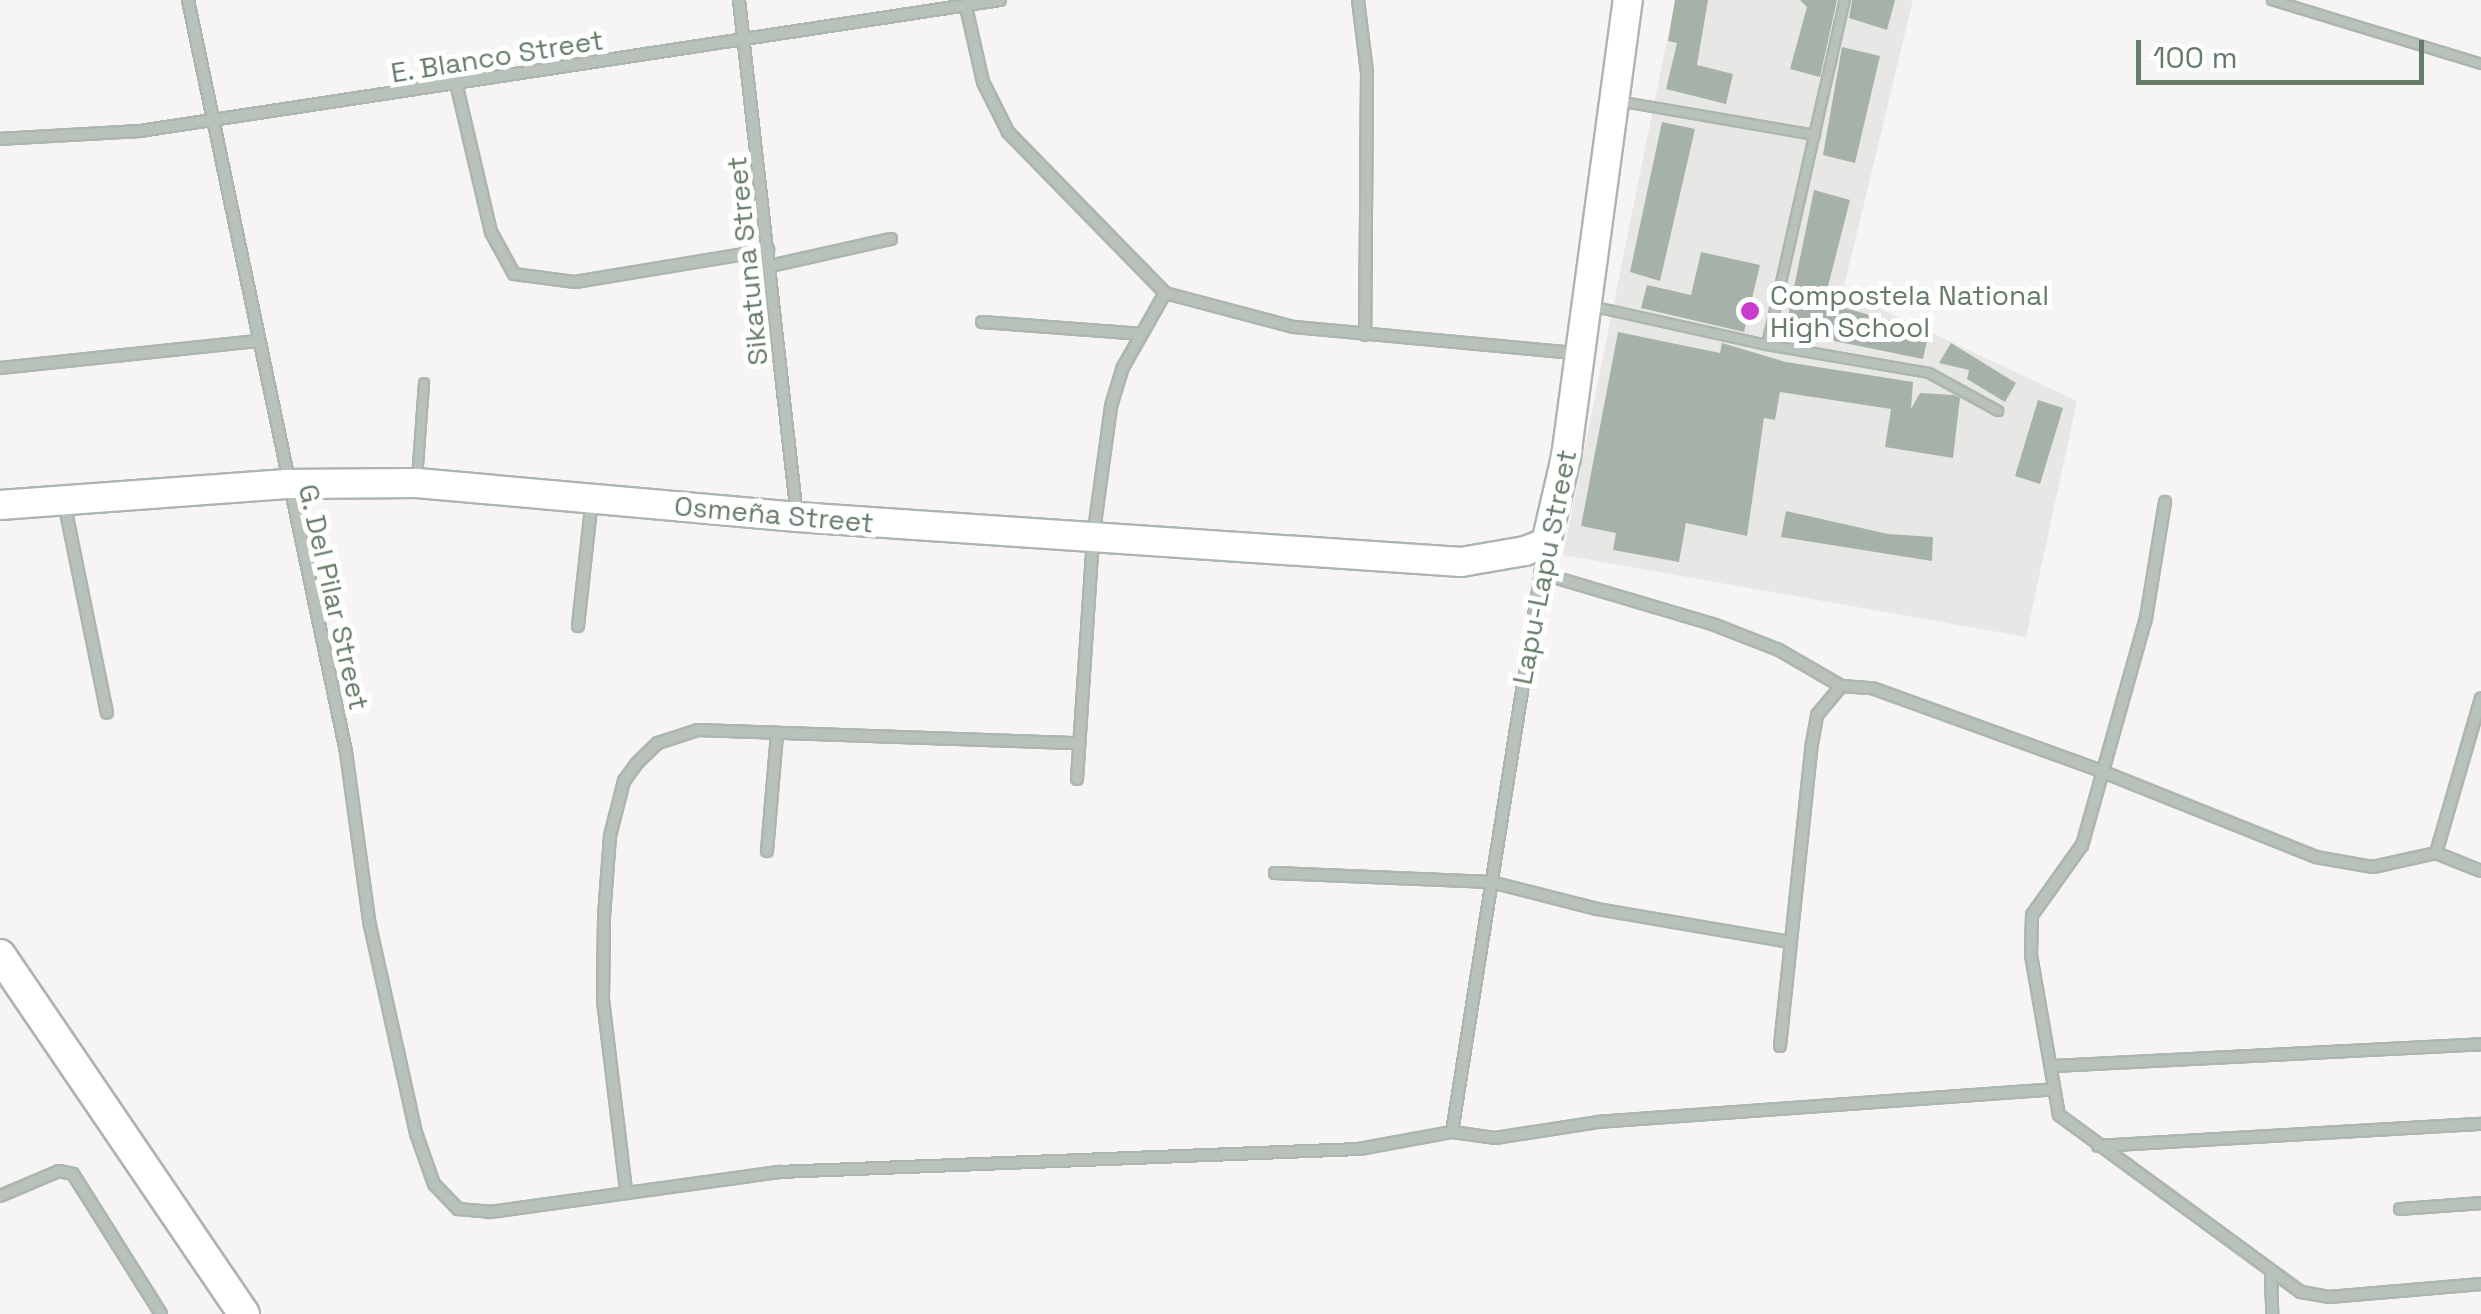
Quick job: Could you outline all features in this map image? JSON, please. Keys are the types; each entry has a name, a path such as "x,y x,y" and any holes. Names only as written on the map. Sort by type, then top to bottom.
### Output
{"main road":[{"path":"0,955 244,1314"}],"street":[{"name":"G. Del Pilar Street","path":"188,0 255,341 346,752 369,921 424,1166 444,1198 473,1213 626,1190"},
{"name":"Sikatuna Street","path":"739,0 797,517"},
{"name":"E. Blanco Street","path":"0,139 77,139 457,87 1000,0"},
{"path":"1358,0 1368,72 1364,334"},
{"name":"Lapu-Lapu Street","path":"1452,1132 1540,573 1581,354 1628,0"},
{"path":"966,7 983,82 1008,132 1165,293 1251,319 1581,354"},
{"path":"457,87 491,232 514,274 575,282 768,250"},
{"path":"770,266 891,238"},
{"path":"1077,779 1093,538 1110,406 1140,334 1165,293"},
{"path":"982,322 1140,334"},
{"path":"0,368 255,341"},
{"name":"Osmeña Street","path":"0,505 286,484 417,483 797,517 1460,562 1546,543"},
{"path":"578,626 592,499"},
{"path":"64,502 107,713"},
{"path":"2164,502 2146,618 2082,845 2032,915 2031,955 2054,1066 2053,1088 2063,1122 2270,1276 2301,1292 2330,1297 2481,1284"},
{"path":"1540,573 1715,625 1779,650 1841,686 1872,688 2101,770 2341,864 2396,865 2436,853 2481,872"},
{"path":"1780,1046 1818,715 1841,686"},
{"path":"2436,853 2481,698"},
{"path":"1078,743 698,730 658,743 630,772 616,804 604,916 603,1000 626,1190 779,1172 1359,1148 1452,1132 1495,1138 1598,1122 2053,1088"},
{"path":"767,851 777,734"},
{"path":"1275,873 1491,882 1616,913 1790,942"},
{"path":"2054,1066 2481,1044"},
{"path":"2097,1146 2481,1124"},
{"path":"0,1196 59,1171 73,1174 162,1314"},
{"path":"2400,1210 2481,1203"},
{"path":"2270,1276 2272,1314"}],"lane":[{"path":"1767,345 1845,0"},
{"path":"2272,0 2481,64"},
{"path":"1614,100 1815,134"},
{"path":"1587,306 1767,345 1929,372 1998,411"},
{"path":"417,483 424,384"}],"shaded area":[{"name":"Compostela National High School","path":"1675,0 1913,0 1843,291 2077,401 2026,637 1563,555"}],"building":[{"path":"1675,0 1708,0 1697,65 1733,74 1726,104 1666,89 1677,43 1668,41"},
{"path":"1800,0 1837,0 1820,77 1790,69 1807,7"},
{"path":"1852,0 1895,0 1887,30 1849,18"},
{"path":"1842,47 1880,56 1855,163 1823,155"},
{"path":"1662,122 1695,129 1660,281 1630,272"},
{"path":"1814,190 1850,200 1824,302 1929,332 1923,359 1785,331"},
{"path":"1701,252 1760,265 1744,332 1641,308 1647,285 1691,295"},
{"path":"1618,332 1720,353 1722,343 1786,362 1913,382 1911,409 1920,393 1954,395 1960,398 1953,458 1885,447 1891,409 1780,392 1775,420 1764,418 1747,536 1686,523 1679,562 1613,550 1616,533 1581,526"},
{"path":"1951,343 2016,383 2005,402 1967,379 1969,370 1939,363"},
{"path":"2038,400 2063,408 2040,484 2015,476"},
{"path":"1786,511 1888,534 1933,537 1932,561 1781,537"}],"place":[{"name":"Compostela National High School","path":"1750,311"}]}
